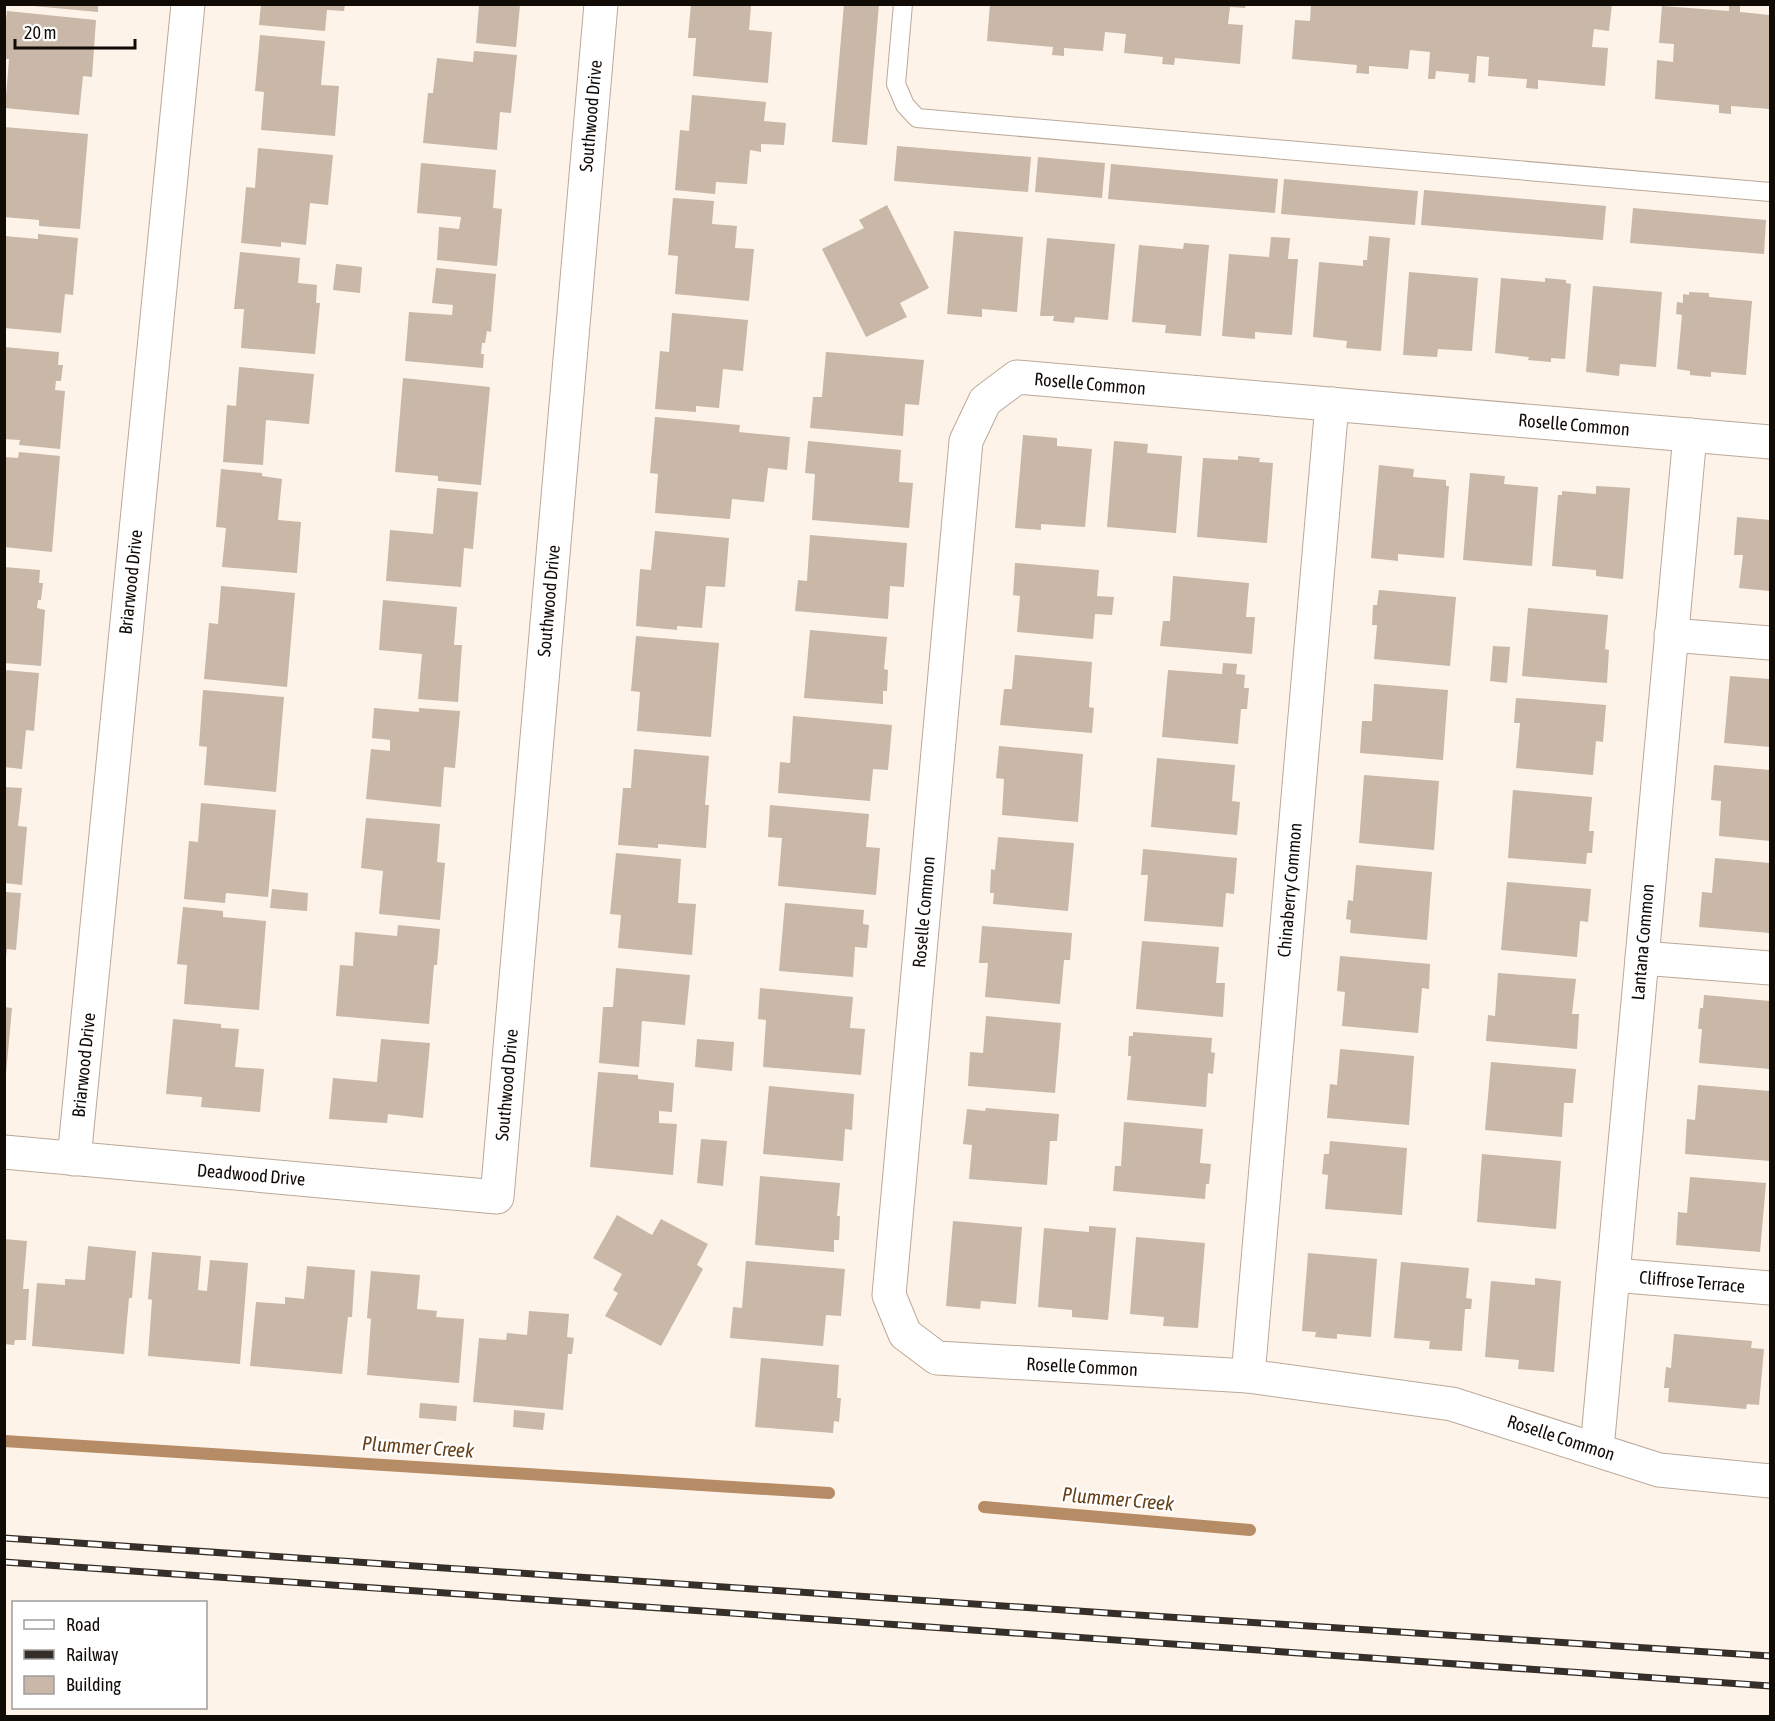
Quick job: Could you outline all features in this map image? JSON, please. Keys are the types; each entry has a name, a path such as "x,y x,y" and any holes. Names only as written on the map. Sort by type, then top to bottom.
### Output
{"street":[{"name":"Briarwood Drive","path":"74,1159 188,4"},
{"name":"Southwood Drive","path":"497,1197 601,4"},
{"name":"Roselle Common","path":"1770,442 1017,377 985,401 966,441 889,1295 904,1334 937,1358 1248,1376 1452,1404 1659,1470 1770,1481"},
{"name":"Chinaberry Common","path":"1248,1376 1332,404"},
{"name":"Lantana Common","path":"1597,1449 1690,435"},
{"path":"1671,635 1770,643"},
{"path":"1642,958 1770,968"},
{"name":"Deadwood Drive","path":"4,1152 497,1197"},
{"name":"Cliffrose Terrace","path":"1613,1275 1770,1288"}],"lane":[{"path":"903,4 896,84 904,105 917,118 1770,192"}],"building":[{"path":"33,4 98,4 98,12 33,6"},
{"path":"261,4 345,4 344,11 327,10 325,31 259,25"},
{"path":"691,4 751,6 749,30 772,32 768,83 693,76 696,38 688,38"},
{"path":"844,4 879,4 867,145 832,142"},
{"path":"990,4 1246,4 1245,8 1230,7 1228,24 1243,25 1240,64 1175,58 1174,65 1162,64 1163,57 1124,53 1126,34 1105,32 1103,51 1064,48 1064,56 1052,55 1053,47 987,41"},
{"path":"1311,4 1612,4 1609,31 1594,29 1592,47 1608,48 1605,86 1538,80 1538,89 1526,88 1527,79 1488,76 1489,57 1477,56 1475,83 1468,82 1469,74 1436,71 1435,79 1428,79 1430,52 1410,50 1408,69 1369,66 1369,74 1356,73 1357,65 1292,59 1295,20 1310,21"},
{"path":"1729,4 1740,4 1740,12 1770,15 1770,109 1731,106 1731,114 1719,113 1719,105 1655,99 1657,60 1673,62 1674,44 1659,43 1662,6 1729,11"},
{"path":"479,5 520,5 516,47 476,43"},
{"path":"7,11 96,20 92,77 83,76 79,115 5,108 9,59 4,59 4,20 6,20"},
{"path":"260,35 325,41 321,85 339,86 335,136 261,130 264,92 255,91"},
{"path":"474,51 517,55 511,113 500,112 497,150 423,143 428,93 433,93 437,58 473,62"},
{"path":"692,95 766,102 764,121 786,123 784,145 761,144 761,152 750,150 747,184 716,182 715,194 675,190 680,130 689,131"},
{"path":"4,127 88,134 80,229 39,226 39,220 4,217"},
{"path":"897,146 1031,157 1028,192 894,181"},
{"path":"258,148 333,155 328,205 310,203 306,245 281,242 281,247 241,243 246,187 255,188"},
{"path":"1038,157 1105,163 1102,198 1035,192"},
{"path":"421,163 496,170 493,208 502,209 497,266 437,260 439,227 459,229 461,217 417,213"},
{"path":"1111,164 1278,179 1275,213 1108,199"},
{"path":"1284,179 1418,191 1415,225 1281,214"},
{"path":"1424,190 1606,206 1603,240 1421,225"},
{"path":"673,198 714,201 712,224 737,226 735,248 754,249 749,301 675,294 678,256 668,255"},
{"path":"887,205 929,288 900,303 907,317 866,337 822,249 864,228 859,220"},
{"path":"1633,208 1766,220 1764,254 1630,243"},
{"path":"954,231 1023,237 1017,312 982,309 982,317 947,314"},
{"path":"38,234 78,238 73,295 65,294 61,333 4,328 4,236 38,239"},
{"path":"1369,236 1390,238 1381,351 1346,348 1347,341 1313,337 1319,262 1363,266 1363,260 1367,260"},
{"path":"1271,237 1290,238 1288,259 1298,259 1292,335 1255,332 1255,339 1222,336 1229,254 1269,257"},
{"path":"1047,238 1115,244 1108,320 1075,317 1074,323 1053,321 1054,316 1040,316"},
{"path":"1184,243 1209,245 1201,336 1165,333 1166,325 1132,322 1139,245 1183,249"},
{"path":"240,252 300,258 298,283 317,285 316,303 320,303 315,354 241,348 244,309 234,309"},
{"path":"336,264 362,267 360,293 333,290"},
{"path":"436,268 496,274 491,332 487,331 485,343 482,343 483,368 405,361 409,312 452,315 453,305 432,303"},
{"path":"1409,272 1478,278 1472,351 1438,349 1437,357 1403,355"},
{"path":"1501,278 1545,282 1545,278 1566,280 1566,283 1571,284 1565,359 1551,358 1551,362 1495,353"},
{"path":"1593,286 1662,292 1656,367 1620,364 1619,376 1586,372"},
{"path":"1689,292 1709,293 1709,297 1752,301 1746,375 1711,372 1711,377 1690,375 1690,371 1677,369 1682,315 1676,314 1677,302 1683,303 1683,294 1689,295"},
{"path":"672,313 748,320 743,371 723,369 719,408 696,406 696,412 655,409 660,351 669,352"},
{"path":"4,347 59,352 58,365 63,365 61,381 56,381 55,390 65,391 60,449 19,445 20,440 4,439"},
{"path":"826,352 924,360 919,405 905,404 903,436 810,428 813,397 822,397"},
{"path":"239,367 314,374 309,424 266,420 263,465 223,462 227,405 236,406"},
{"path":"403,378 490,387 481,485 438,481 438,476 395,472"},
{"path":"655,417 740,425 739,432 790,437 787,470 768,468 764,502 732,499 730,519 655,513 658,474 650,473"},
{"path":"1023,435 1057,438 1057,446 1092,449 1085,527 1041,524 1041,530 1015,528"},
{"path":"808,441 901,450 899,482 913,483 909,528 812,520 815,474 805,473"},
{"path":"1114,441 1148,444 1147,453 1182,456 1176,533 1107,527"},
{"path":"19,452 60,456 52,552 4,547 4,457 18,458"},
{"path":"1238,456 1260,458 1259,462 1273,463 1267,543 1197,537 1203,458 1238,460"},
{"path":"1379,465 1414,469 1413,477 1446,480 1446,486 1449,486 1444,558 1398,554 1398,561 1371,558"},
{"path":"221,469 262,473 262,476 282,479 278,520 301,522 297,573 222,567 226,528 216,527"},
{"path":"1470,473 1505,476 1504,484 1538,487 1532,566 1463,560"},
{"path":"1596,486 1630,488 1623,579 1596,576 1596,570 1552,566 1558,495 1562,495 1562,491 1596,494"},
{"path":"437,488 478,492 473,549 464,548 461,587 386,581 390,530 433,534"},
{"path":"1737,517 1770,520 1770,591 1739,588 1743,555 1734,555"},
{"path":"655,531 729,538 725,587 706,586 702,628 677,626 677,630 636,626 640,569 651,570"},
{"path":"810,535 907,543 904,587 890,586 888,619 795,611 798,580 807,581"},
{"path":"1015,563 1099,570 1097,596 1114,597 1112,615 1095,614 1093,639 1017,632 1020,596 1013,595"},
{"path":"4,567 40,570 39,583 43,583 41,600 38,600 37,608 45,610 41,666 4,663"},
{"path":"1173,576 1249,583 1246,617 1255,617 1252,654 1160,646 1163,621 1170,621"},
{"path":"221,586 295,593 287,687 204,679 209,623 218,624"},
{"path":"1379,590 1456,597 1450,666 1374,659 1377,625 1372,625 1373,605 1377,605"},
{"path":"383,600 457,607 454,645 462,645 458,702 418,699 422,654 379,650"},
{"path":"1528,608 1608,615 1605,649 1609,650 1607,683 1522,676"},
{"path":"810,630 887,637 884,669 888,670 887,691 883,691 883,704 804,698"},
{"path":"636,636 719,643 711,737 637,731 640,692 631,691"},
{"path":"1493,646 1510,647 1507,683 1490,681"},
{"path":"1015,655 1092,662 1089,707 1094,708 1092,733 1000,725 1004,689 1012,689"},
{"path":"1223,663 1237,664 1236,674 1245,675 1244,688 1249,688 1247,709 1241,709 1238,744 1162,737 1168,670 1222,674"},
{"path":"4,670 39,673 34,731 26,730 22,769 4,767"},
{"path":"1730,676 1770,679 1770,747 1724,743"},
{"path":"1374,684 1448,690 1443,760 1360,753 1362,721 1372,721"},
{"path":"203,690 284,697 276,792 204,785 207,747 199,746"},
{"path":"1516,698 1606,705 1603,742 1596,741 1593,775 1516,768 1520,723 1514,723"},
{"path":"374,708 419,712 419,708 460,711 455,768 444,767 441,807 366,799 371,749 390,751 390,740 372,738"},
{"path":"793,716 892,725 888,770 873,769 870,801 778,793 780,762 790,763"},
{"path":"999,746 1083,754 1078,822 1002,815 1004,779 996,778"},
{"path":"634,749 709,756 705,805 709,805 706,848 658,844 658,848 618,845 623,788 631,788"},
{"path":"1157,758 1235,765 1232,801 1240,802 1237,835 1151,827"},
{"path":"1714,765 1770,770 1770,841 1719,836 1721,801 1711,800"},
{"path":"1364,775 1439,781 1434,850 1359,843"},
{"path":"4,787 22,788 18,826 27,827 22,885 4,883"},
{"path":"1513,790 1592,797 1589,831 1594,831 1592,853 1587,853 1586,864 1508,858"},
{"path":"201,803 276,810 268,897 226,893 225,903 184,899 189,841 198,842"},
{"path":"770,805 869,814 866,847 880,848 876,895 778,886 782,838 768,837"},
{"path":"366,818 440,824 437,862 445,863 440,920 379,914 383,871 361,868"},
{"path":"998,837 1074,843 1068,911 993,904 994,893 990,893 991,869 995,870"},
{"path":"1143,849 1237,858 1234,894 1226,893 1223,927 1144,921 1148,875 1141,875"},
{"path":"616,853 681,859 678,903 696,904 692,955 618,948 621,915 610,914"},
{"path":"1715,858 1770,863 1770,933 1699,927 1702,892 1712,893"},
{"path":"1356,865 1432,872 1427,940 1350,933 1351,920 1346,919 1348,900 1353,901"},
{"path":"1507,882 1591,889 1588,922 1580,921 1577,957 1501,950"},
{"path":"272,889 308,893 307,911 270,908"},
{"path":"4,892 21,893 16,950 7,949 6,957 4,957"},
{"path":"785,903 864,910 863,924 869,925 867,948 855,947 853,977 779,971"},
{"path":"183,907 223,911 223,917 266,921 259,1010 184,1004 187,965 177,964"},
{"path":"398,925 440,929 437,965 434,965 429,1024 336,1016 340,965 353,966 355,932 397,936"},
{"path":"982,926 1072,933 1070,960 1064,960 1060,1004 985,997 988,963 979,963"},
{"path":"1142,941 1219,947 1216,983 1225,983 1223,1017 1136,1009"},
{"path":"1340,956 1430,964 1429,989 1422,988 1418,1033 1342,1026 1345,992 1337,991"},
{"path":"616,968 690,975 685,1025 642,1021 639,1067 599,1063 603,1007 613,1007"},
{"path":"1498,973 1576,979 1572,1014 1579,1014 1577,1049 1486,1041 1488,1015 1495,1016"},
{"path":"760,988 853,997 850,1028 865,1029 861,1075 763,1067 766,1020 758,1019"},
{"path":"1704,995 1770,1001 1770,1069 1699,1063 1702,1029 1698,1029"},
{"path":"4,1007 12,1008 6,1074 4,1074"},
{"path":"986,1016 1061,1023 1055,1093 968,1086 970,1052 983,1053"},
{"path":"173,1019 221,1024 221,1028 239,1029 235,1067 264,1069 260,1112 201,1107 202,1097 166,1094"},
{"path":"1133,1032 1212,1038 1211,1052 1215,1053 1213,1074 1208,1073 1206,1107 1127,1100 1131,1056 1128,1056 1129,1036 1133,1036"},
{"path":"381,1039 430,1043 423,1118 388,1114 387,1123 329,1119 333,1078 377,1082"},
{"path":"697,1039 734,1042 732,1071 695,1067"},
{"path":"1340,1049 1414,1056 1409,1125 1327,1118 1330,1084 1337,1085"},
{"path":"1491,1062 1576,1069 1573,1103 1564,1103 1562,1137 1485,1130"},
{"path":"598,1072 638,1075 638,1079 674,1083 672,1112 659,1111 659,1123 677,1124 673,1175 590,1167"},
{"path":"1698,1085 1770,1091 1770,1161 1685,1154 1687,1119 1695,1120"},
{"path":"769,1086 854,1094 852,1130 845,1129 843,1161 763,1154"},
{"path":"986,1108 1059,1114 1057,1141 1050,1141 1047,1185 969,1179 972,1145 963,1144 967,1109 985,1111"},
{"path":"1124,1122 1203,1129 1200,1163 1211,1164 1205,1199 1113,1191 1115,1166 1121,1166"},
{"path":"701,1139 727,1141 723,1186 697,1183"},
{"path":"1330,1141 1407,1148 1402,1215 1325,1209 1328,1175 1322,1174 1324,1154 1329,1154"},
{"path":"1482,1154 1561,1161 1556,1229 1477,1222"},
{"path":"760,1176 840,1183 837,1216 840,1216 839,1240 834,1240 834,1252 755,1245"},
{"path":"1690,1177 1766,1183 1760,1252 1676,1245 1678,1212 1687,1213"},
{"path":"617,1215 652,1235 661,1219 708,1244 697,1265 703,1269 661,1346 605,1316 618,1293 613,1290 622,1274 593,1258"},
{"path":"953,1221 1022,1227 1016,1304 981,1301 980,1309 946,1306"},
{"path":"1089,1226 1116,1228 1108,1320 1072,1317 1072,1310 1038,1307 1044,1228 1089,1232"},
{"path":"1136,1237 1205,1243 1198,1328 1163,1326 1164,1317 1130,1314"},
{"path":"4,1239 27,1241 23,1289 29,1289 26,1340 15,1340 14,1345 4,1344"},
{"path":"88,1246 136,1251 124,1354 32,1346 37,1283 65,1285 65,1279 85,1280"},
{"path":"152,1252 201,1256 198,1290 207,1291 210,1260 248,1263 240,1364 148,1356 152,1300 148,1299"},
{"path":"1308,1253 1377,1259 1371,1337 1337,1334 1337,1339 1315,1337 1316,1332 1302,1331"},
{"path":"746,1261 845,1269 841,1316 826,1315 823,1346 730,1338 733,1307 742,1308"},
{"path":"1401,1262 1469,1268 1466,1298 1472,1299 1471,1309 1465,1309 1462,1351 1429,1349 1430,1341 1394,1338"},
{"path":"307,1266 355,1270 352,1317 348,1317 342,1374 250,1366 256,1302 285,1304 285,1297 304,1299"},
{"path":"371,1271 420,1275 417,1309 437,1311 436,1317 464,1319 459,1383 367,1375 371,1319 367,1318"},
{"path":"1535,1278 1561,1281 1554,1372 1518,1369 1519,1360 1485,1357 1491,1281 1535,1285"},
{"path":"529,1311 569,1314 567,1337 574,1338 572,1354 568,1354 563,1410 473,1402 479,1338 506,1340 507,1333 527,1335"},
{"path":"1674,1334 1752,1341 1751,1348 1764,1349 1759,1405 1747,1404 1746,1409 1668,1402 1669,1388 1664,1388 1666,1367 1671,1368"},
{"path":"761,1358 839,1365 837,1398 841,1398 839,1422 834,1421 833,1433 755,1427"},
{"path":"420,1403 457,1406 456,1421 419,1418"},
{"path":"514,1410 545,1413 543,1430 513,1427"}],"waterway":[{"name":"Plummer Creek","path":"4,1441 829,1493"},
{"name":"Plummer Creek","path":"984,1507 1250,1530"}],"railway":[{"path":"4,1538 1770,1656"},
{"path":"4,1562 1770,1686"}]}
